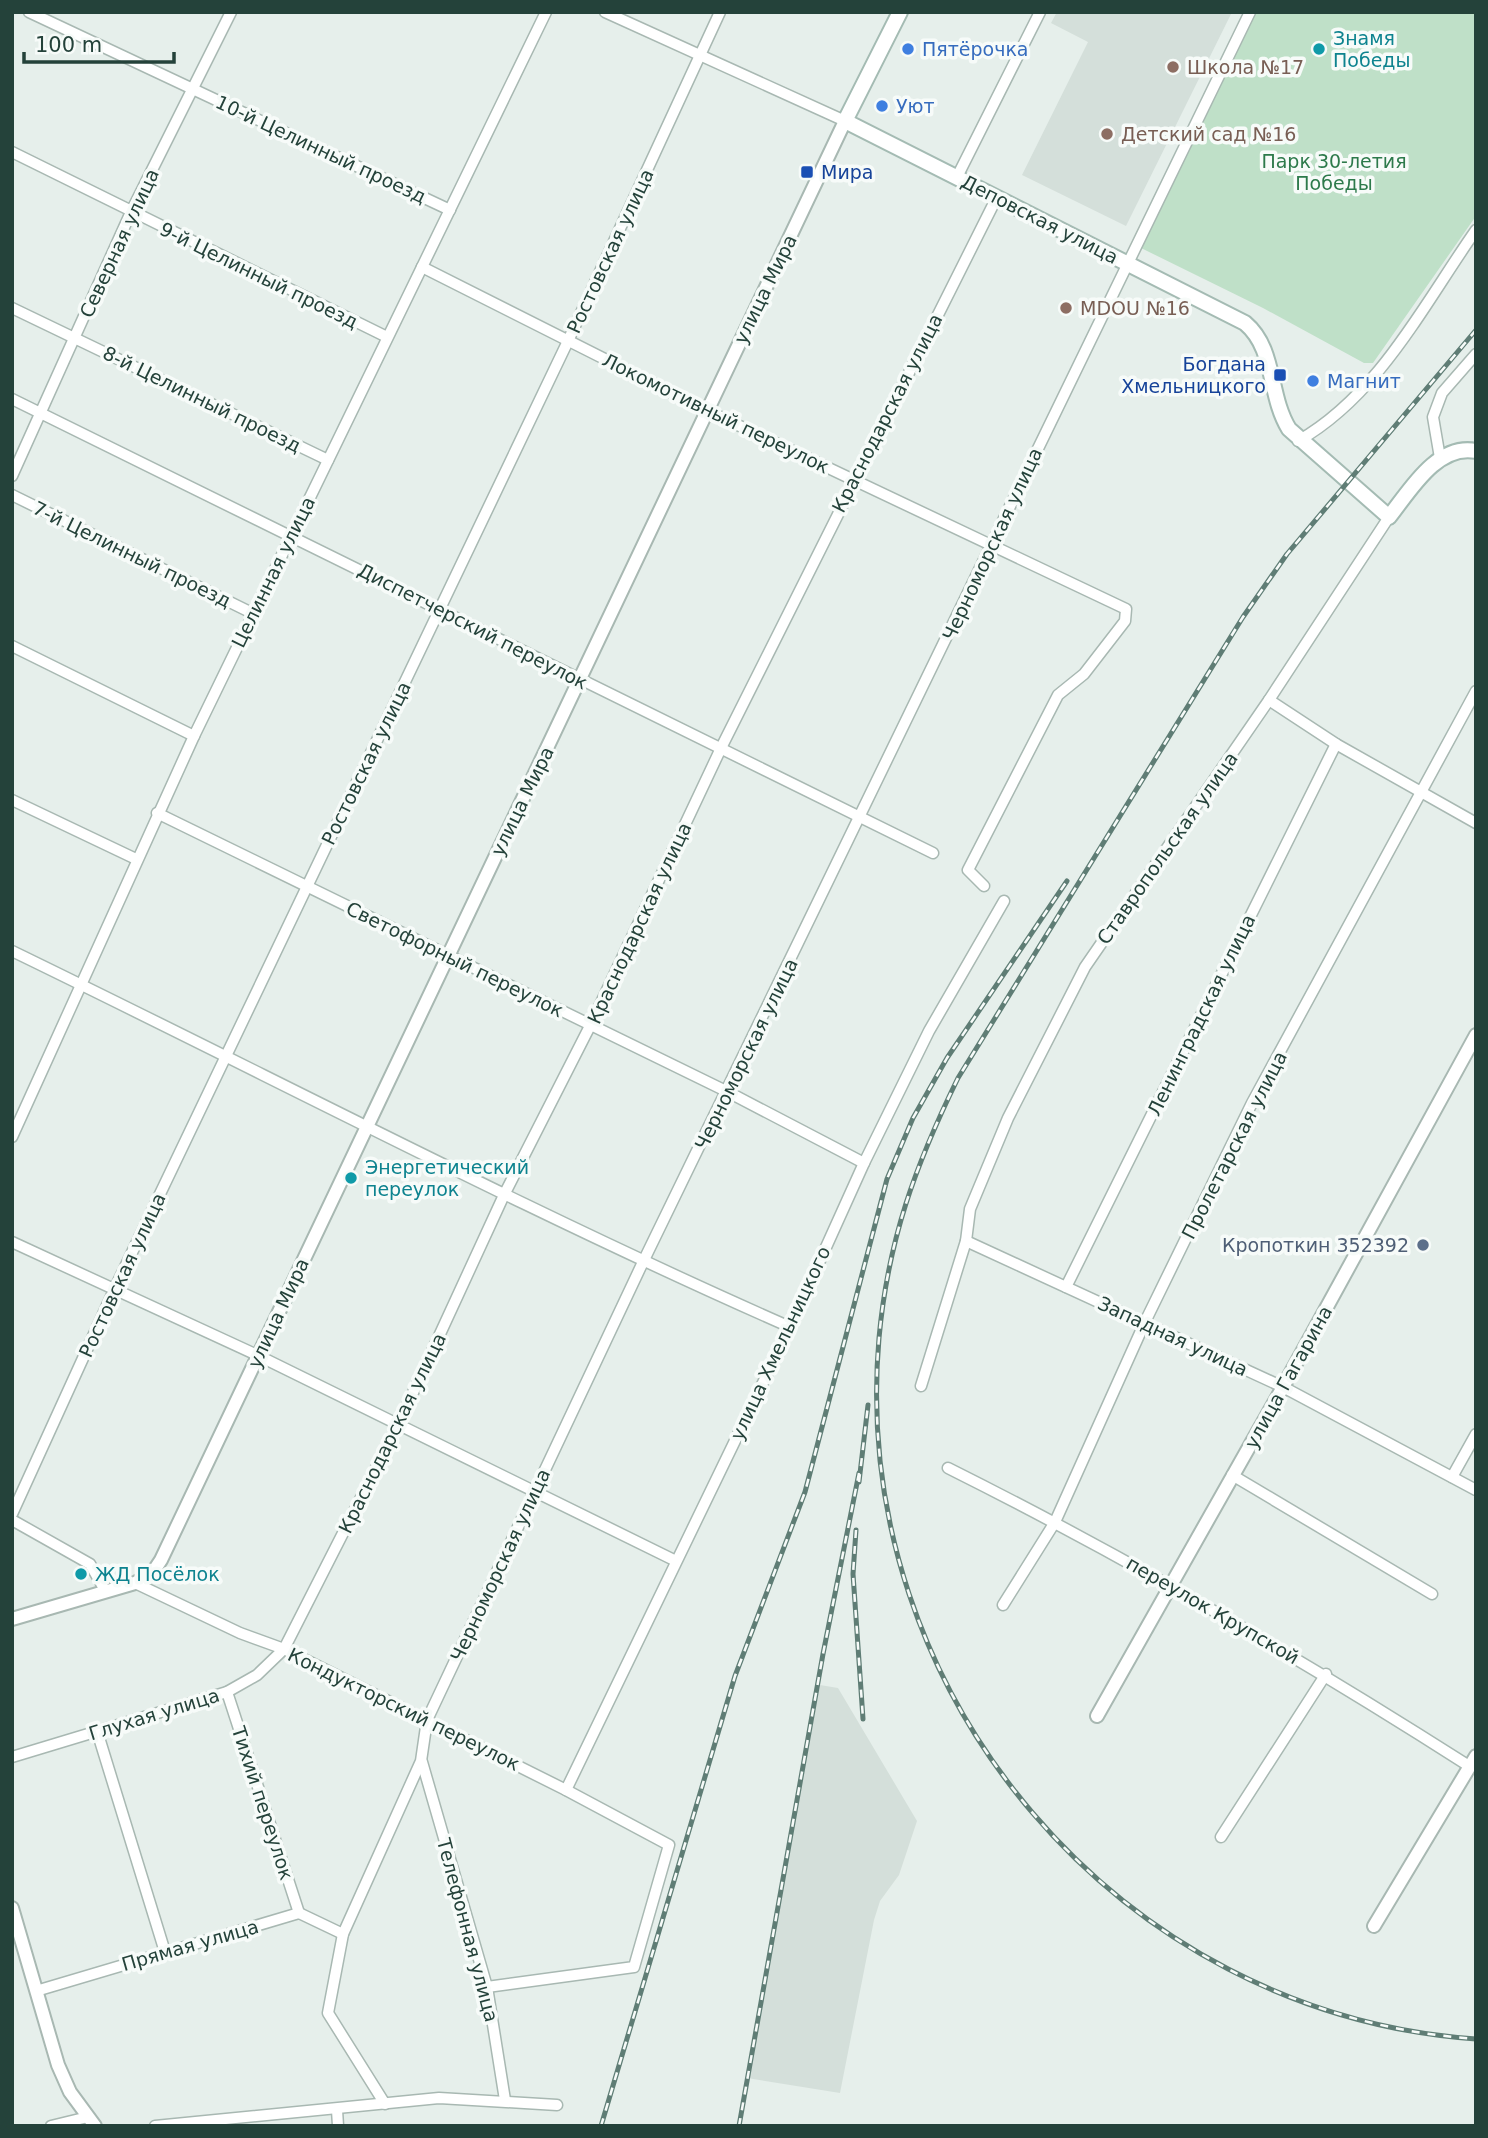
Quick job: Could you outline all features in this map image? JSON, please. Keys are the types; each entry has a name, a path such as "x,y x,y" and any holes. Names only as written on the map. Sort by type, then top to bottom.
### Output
{"main road":[{"name":"улица Мира","path":"845,121 900,12"},
{"name":"Деповская улица","path":"845,121 1224,311 1260,335 1279,411 1298,441 1389,517"},
{"path":"1440,458 1468,450 1476,451"},
{"name":"Ставропольская улица","path":"1389,517 1440,458"}],"street":[{"name":"10-й Целинный проезд","path":"29,12 450,210"},
{"name":"Северная улица","path":"12,476 43,413 131,212 231,12"},
{"name":"Целинная улица","path":"12,1137 83,985 157,813 546,12"},
{"name":"Деповская улица","path":"605,12 845,121"},
{"name":"Ростовская улица","path":"12,1514 115,1288 568,341 720,12"},
{"path":"957,177 1040,12"},
{"name":"Черноморская улица","path":"385,2104 328,2013 343,1934 421,1761 427,1720 643,1262 728,1092 1250,12"},
{"name":"улица Мира","path":"135,1583 153,1572 161,1560 845,121"},
{"name":"9-й Целинный проезд","path":"12,152 387,337"},
{"name":"Краснодарская улица","path":"284,1649 398,1423 504,1195 591,1024 722,746 997,197"},
{"path":"1298,441 1325,426 1370,383 1476,230"},
{"name":"Локомотивный переулок","path":"422,267 706,410 1126,609 1125,621 1084,674 1058,695 968,870 984,886"},
{"name":"8-й Целинный проезд","path":"12,308 328,460"},
{"path":"1440,458 1433,418 1442,393 1476,354"},
{"name":"Диспетчерский переулок","path":"12,399 291,534 581,681 862,815 933,853"},
{"name":"7-й Целинный проезд","path":"12,495 252,613"},
{"name":"Ставропольская улица","path":"921,1386 966,1241 970,1209 1008,1118 1061,1010 1085,967 1269,700 1389,517"},
{"path":"12,646 194,736"},
{"name":"Пролетарская улица","path":"1003,1605 1055,1522 1145,1322 1252,1104 1476,691"},
{"path":"1269,700 1336,744 1476,822"},
{"name":"Ленинградская улица","path":"1066,1287 1336,744"},
{"path":"12,800 136,859"},
{"name":"Светофорный переулок","path":"157,813 446,956 591,1024 864,1163"},
{"name":"улица Хмельницкого","path":"566,1790 790,1327 864,1163 929,1031 1004,901"},
{"path":"12,951 504,1195 643,1262 790,1327"},
{"name":"улица Гагарина","path":"1097,1716 1283,1387 1476,1035"},
{"name":"Западная улица","path":"966,1241 1283,1387 1476,1490"},
{"path":"12,1242 259,1356 676,1561"},
{"path":"1452,1477 1476,1434"},
{"name":"переулок Крупской","path":"948,1468 1170,1583 1473,1761"},
{"path":"1231,1475 1432,1594"},
{"path":"12,1520 90,1564 106,1592"},
{"path":"12,1619 135,1583"},
{"name":"Кондукторский переулок","path":"135,1583 240,1633 284,1649 566,1790 668,1845 634,1967 487,1987"},
{"name":"Глухая улица","path":"12,1757 227,1692 257,1675 284,1649"},
{"path":"1221,1837 1326,1675"},
{"name":"Тихий переулок","path":"227,1692 299,1913"},
{"path":"97,1731 165,1952"},
{"name":"Телефонная улица","path":"421,1761 487,1987 505,2100"},
{"path":"1374,1926 1473,1761"},
{"path":"12,1909 58,2066 70,2092 91,2121 51,2126"},
{"path":"299,1913 343,1934"},
{"name":"Прямая улица","path":"36,1991 299,1913"},
{"path":"156,2126 439,2098 558,2105"},
{"path":"337,2110 338,2126"}],"shaded area":[{"name":"Детский сад №16","path":"1057,12 1232,12 1126,226 1022,175 1088,42 1051,23"},
{"path":"820,1685 838,1688 917,1821 899,1875 880,1901 874,1920 840,2093 747,2078"}],"green space":[{"name":"Парк 30-летия Победы","path":"1256,12 1476,12 1476,216 1373,363 1364,363 1263,308 1139,247"}],"railway":[{"path":"1476,330 1287,554 1243,617 958,1078 916,1173 906,1204 889,1268 879,1338 881,1469 909,1594 960,1710 1032,1813 1122,1900 1228,1969 1347,2016 1476,2039"},
{"path":"601,2126 735,1676 805,1492 887,1179 913,1118 947,1058 1067,881"},
{"path":"859,1482 868,1405"},
{"path":"739,2126 823,1654 859,1473"},
{"path":"856,1530 853,1574 863,1719"}],"place":[{"name":"Пятёрочка","path":"908,49"},
{"name":"Знамя Победы","path":"1319,49"},
{"name":"Школа №17","path":"1173,67"},
{"name":"Уют","path":"882,106"},
{"name":"Детский сад №16","path":"1107,134"},
{"name":"Мира","path":"807,172"},
{"name":"MDOU №16","path":"1066,308"},
{"name":"Богдана Хмельницкого","path":"1280,375"},
{"name":"Магнит","path":"1313,381"},
{"name":"Энергетический переулок","path":"351,1178"},
{"name":"Кропоткин 352392","path":"1423,1245"},
{"name":"ЖД Посёлок","path":"81,1574"}]}
